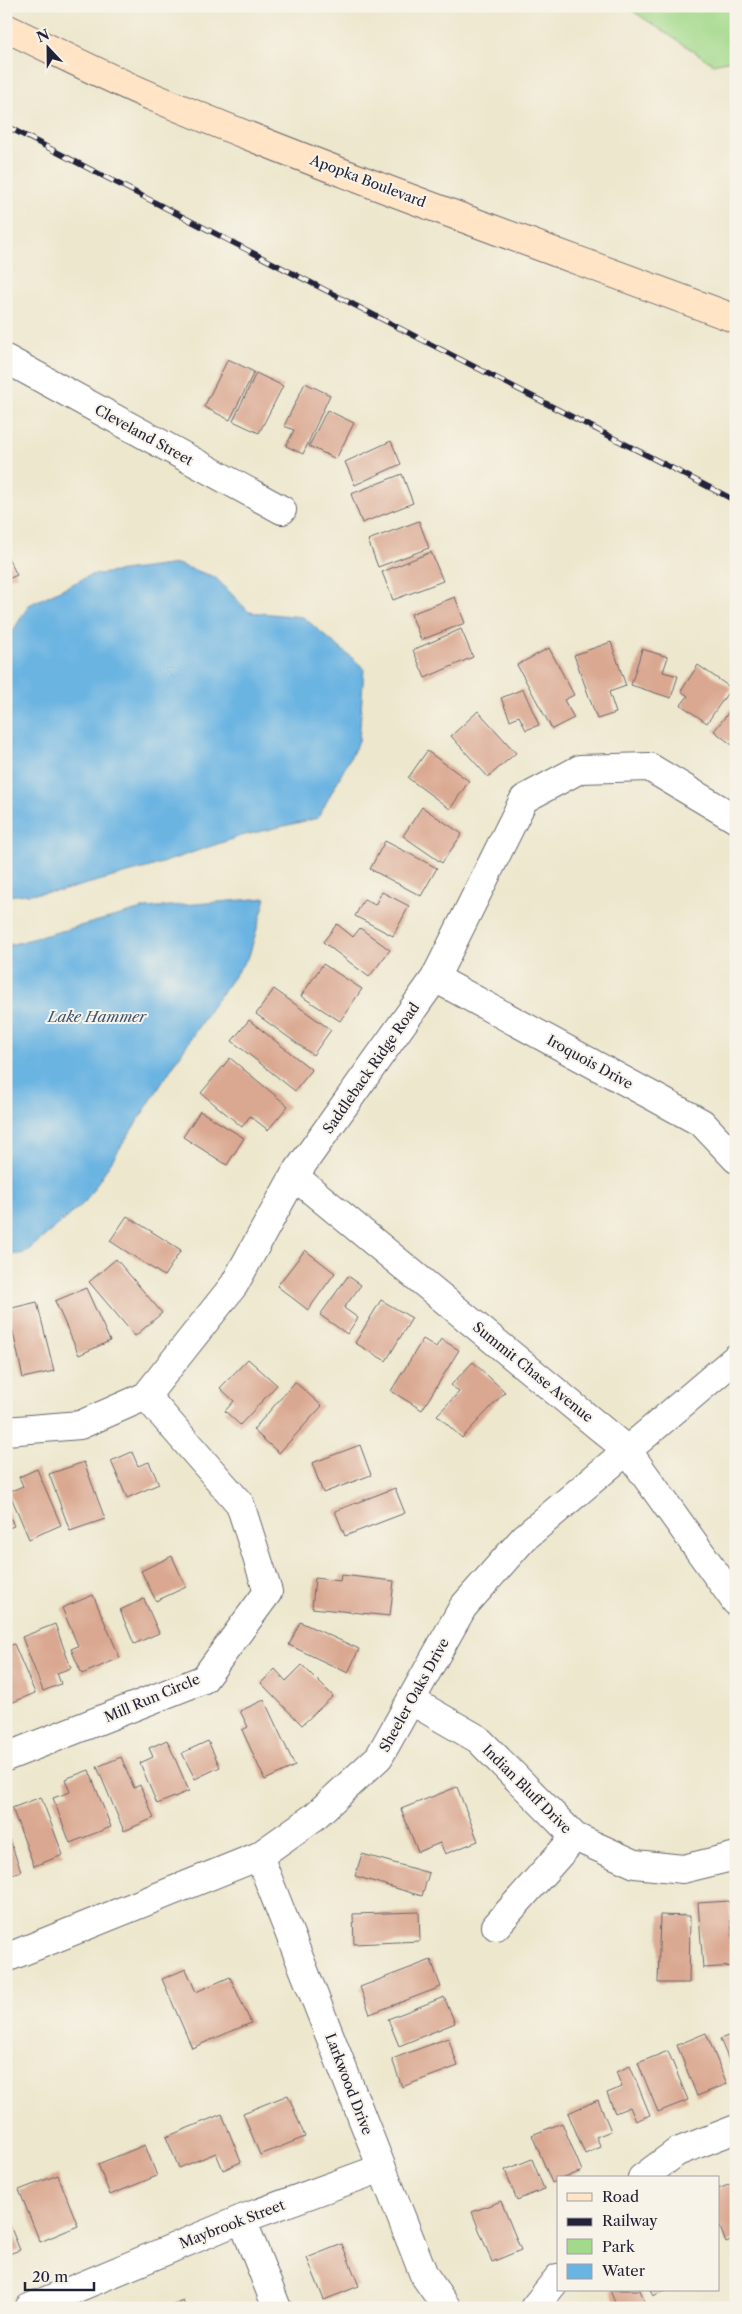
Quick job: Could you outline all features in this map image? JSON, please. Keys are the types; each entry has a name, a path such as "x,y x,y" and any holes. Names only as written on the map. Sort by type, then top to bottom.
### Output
{"street":[{"name":"Apopka Boulevard","path":"6,28 133,88 205,118 736,319"},
{"name":"Cleveland Street","path":"6,359 282,510"},
{"name":"Saddleback Ridge Road","path":"6,1431 80,1425 146,1396 234,1285 294,1176 435,978 524,798 580,769 649,767 736,819"},
{"name":"Iroquois Drive","path":"435,978 702,1123 736,1159"},
{"name":"Summit Chase Avenue","path":"294,1176 627,1450 736,1602"},
{"name":"Sheeler Oaks Drive","path":"6,1958 259,1856 314,1817 379,1757 463,1607 524,1538 736,1358"},
{"name":"Mill Run Circle","path":"6,1757 204,1679 268,1592 240,1504 146,1396"},
{"name":"Indian Bluff Drive","path":"412,1701 478,1739 575,1837 635,1864 683,1869 736,1856"},
{"path":"496,1926 575,1837"},
{"name":"Larkwood Drive","path":"259,1856 424,2275 447,2308"},
{"path":"645,2176 677,2152 736,2129"},
{"name":"Maybrook Street","path":"29,2308 242,2219 382,2168"},
{"path":"242,2219 277,2308"},
{"path":"534,2308 557,2279"}],"green space":[{"path":"625,6 736,6 736,59 713,64"}],"water":[{"path":"177,564 215,577 249,612 303,617 364,668 359,741 318,818 241,836 150,867 61,891 6,896 6,642 29,605 91,575"},
{"name":"Lake Hammer","path":"266,898 249,956 210,1009 85,1202 25,1253 6,1256 6,946 146,908"}],"building":[{"path":"228,359 254,372 230,420 204,407"},
{"path":"256,373 283,386 259,433 233,421"},
{"path":"305,383 330,395 303,454 286,446 294,430 284,426"},
{"path":"327,410 354,423 336,459 309,446"},
{"path":"391,441 401,464 355,485 345,462"},
{"path":"402,474 413,503 362,523 351,494"},
{"path":"419,521 429,548 378,567 368,540"},
{"path":"431,552 443,581 393,600 382,572"},
{"path":"6,554 17,575 6,580"},
{"path":"455,597 465,623 421,640 411,614"},
{"path":"461,629 473,657 425,678 413,650"},
{"path":"611,642 626,686 609,692 616,713 597,719 574,655"},
{"path":"549,648 574,695 564,700 574,718 552,729 517,665"},
{"path":"642,649 668,657 663,672 678,676 671,698 631,685"},
{"path":"698,665 731,688 707,723 681,705 688,696 681,691"},
{"path":"523,689 539,725 526,730 519,716 510,720 501,698"},
{"path":"736,703 736,748 714,731"},
{"path":"478,711 516,753 488,777 451,736"},
{"path":"427,751 469,781 450,809 408,778"},
{"path":"422,807 462,834 442,863 403,836"},
{"path":"385,841 437,868 421,896 370,869"},
{"path":"382,892 409,906 393,936 355,916 364,899 375,905"},
{"path":"337,924 353,937 360,928 390,950 369,977 323,942"},
{"path":"323,964 362,989 340,1021 301,996"},
{"path":"274,989 331,1030 313,1055 256,1014"},
{"path":"249,1020 312,1070 295,1091 232,1041"},
{"path":"230,1058 288,1106 268,1130 250,1116 242,1127 201,1093"},
{"path":"200,1111 244,1138 227,1165 183,1137"},
{"path":"127,1216 181,1250 164,1276 110,1241"},
{"path":"305,1250 335,1273 308,1310 277,1286"},
{"path":"116,1259 162,1313 135,1336 89,1282"},
{"path":"348,1276 361,1285 344,1308 358,1318 347,1334 320,1315"},
{"path":"86,1288 110,1341 79,1355 55,1301"},
{"path":"381,1300 412,1318 386,1361 355,1343"},
{"path":"37,1302 54,1371 23,1378 8,1309"},
{"path":"423,1339 436,1347 441,1339 459,1350 422,1410 391,1391"},
{"path":"248,1359 277,1385 240,1425 225,1411 234,1401 220,1388"},
{"path":"473,1362 505,1392 462,1438 437,1415 459,1392 451,1385"},
{"path":"295,1382 322,1406 279,1453 253,1430"},
{"path":"360,1445 371,1475 323,1493 312,1463"},
{"path":"132,1452 138,1466 149,1462 159,1484 127,1498 111,1461"},
{"path":"84,1462 105,1519 70,1531 49,1474"},
{"path":"37,1469 61,1525 29,1539 9,1492 23,1486 19,1477"},
{"path":"395,1488 405,1513 345,1536 335,1511"},
{"path":"6,1507 14,1526 6,1529"},
{"path":"172,1556 186,1587 156,1601 141,1571"},
{"path":"341,1575 394,1581 390,1616 312,1608 315,1578 340,1581"},
{"path":"93,1595 120,1658 82,1674 71,1649 78,1646 62,1608"},
{"path":"144,1599 159,1633 134,1644 120,1610"},
{"path":"300,1622 359,1649 348,1673 289,1645"},
{"path":"55,1624 71,1668 57,1673 61,1684 43,1691 22,1637"},
{"path":"14,1644 35,1693 6,1705 6,1647"},
{"path":"302,1665 333,1696 302,1725 261,1683 275,1669 286,1681"},
{"path":"264,1700 295,1766 265,1780 242,1730 248,1727 240,1711"},
{"path":"167,1740 189,1791 157,1804 140,1763 153,1757 149,1748"},
{"path":"208,1741 220,1767 195,1779 182,1753"},
{"path":"121,1757 134,1788 140,1785 154,1818 124,1831 97,1767"},
{"path":"89,1770 111,1827 70,1843 53,1798 70,1792 65,1779"},
{"path":"457,1787 478,1841 445,1854 440,1843 418,1852 401,1809"},
{"path":"41,1797 63,1855 34,1866 12,1808"},
{"path":"6,1830 21,1871 6,1877"},
{"path":"362,1854 429,1873 422,1896 355,1876"},
{"path":"729,1901 735,1966 703,1968 698,1903"},
{"path":"419,1912 420,1941 354,1944 353,1914"},
{"path":"660,1915 690,1916 689,1983 658,1983"},
{"path":"431,1960 441,1987 370,2014 360,1987"},
{"path":"186,1969 196,1992 230,1977 251,2023 192,2048 162,1979"},
{"path":"444,1997 455,2023 399,2046 388,2019"},
{"path":"706,2033 727,2084 697,2096 677,2045"},
{"path":"736,2033 736,2077 720,2039"},
{"path":"448,2038 458,2066 402,2087 392,2059"},
{"path":"668,2051 688,2100 658,2112 638,2063"},
{"path":"630,2066 650,2115 636,2121 630,2107 615,2113 607,2093 622,2087 616,2072"},
{"path":"288,2095 305,2137 260,2155 243,2113"},
{"path":"598,2100 611,2131 596,2137 601,2147 585,2154 568,2113"},
{"path":"222,2114 241,2162 223,2170 216,2153 179,2168 166,2137"},
{"path":"562,2123 582,2171 569,2176 557,2176 557,2180 552,2183 532,2135"},
{"path":"145,2145 157,2176 110,2195 98,2164"},
{"path":"532,2159 544,2189 517,2200 505,2170"},
{"path":"58,2175 78,2226 40,2242 19,2190"},
{"path":"736,2182 736,2239 726,2243 720,2227 720,2188"},
{"path":"501,2201 521,2250 492,2262 472,2212"},
{"path":"6,2216 20,2250 6,2255"},
{"path":"342,2244 359,2286 324,2300 307,2258"},
{"path":"611,2292 641,2292 647,2308 617,2308"},
{"path":"651,2292 662,2292 653,2296"},
{"path":"183,2300 186,2308 163,2308"}],"railway":[{"path":"6,126 736,501"}]}
